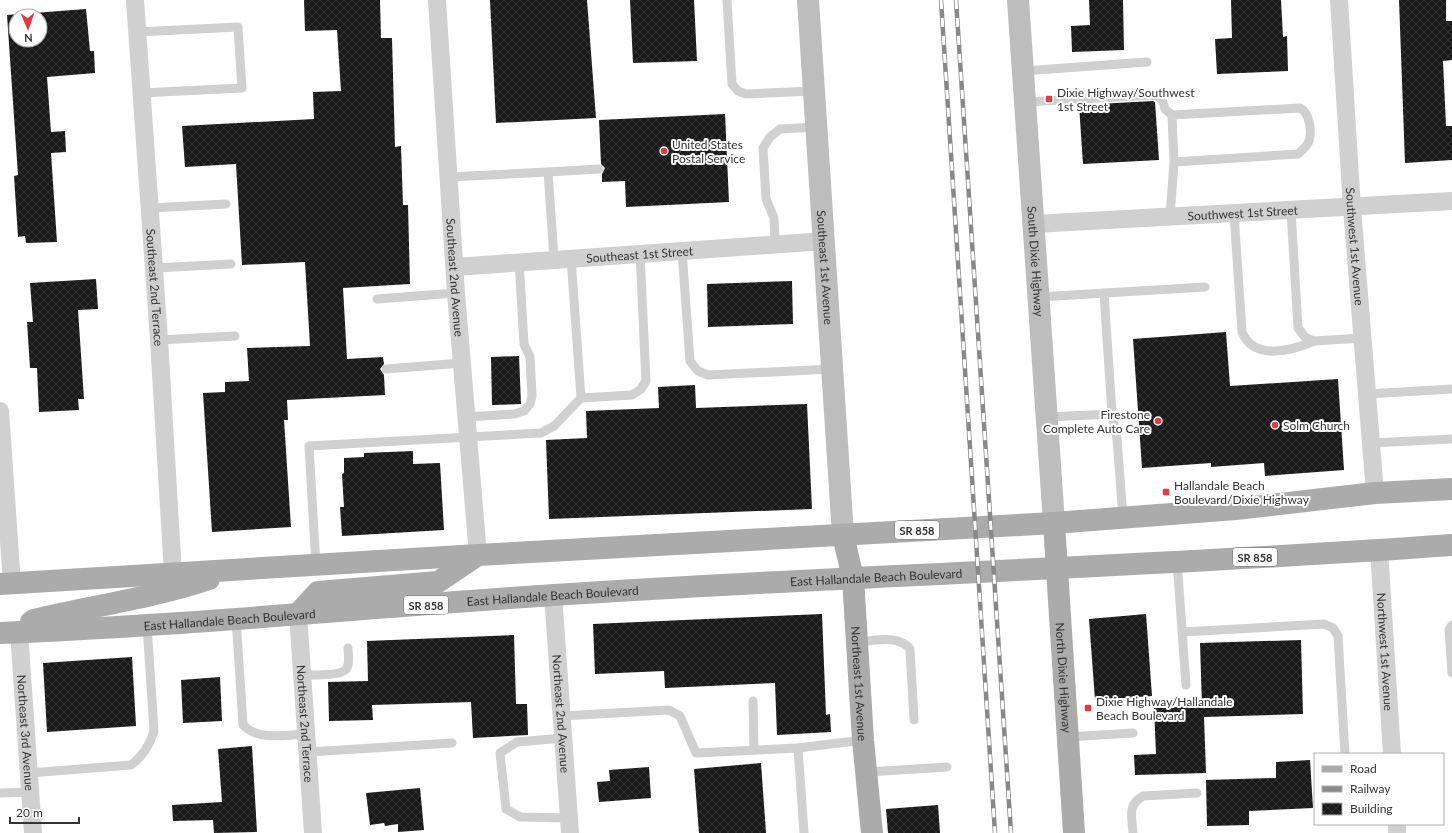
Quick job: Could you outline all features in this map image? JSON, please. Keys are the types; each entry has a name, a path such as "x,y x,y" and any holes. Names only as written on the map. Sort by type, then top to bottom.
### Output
{"main road":[{"name":"Southeast 1st Avenue","path":"808,0 825,241 843,535"},
{"name":"South Dixie Highway","path":"1018,0 1054,522"},
{"name":"SR 858","path":"4,586 478,555 1054,522 1236,509 1375,493 1452,489"},
{"name":"North Dixie Highway","path":"1054,522 1074,833"},
{"name":"Northeast 1st Avenue","path":"843,535 853,578 863,740 872,833"},
{"name":"SR 858","path":"1057,568 1452,545"},
{"path":"298,614 318,592 438,582 478,555"},
{"name":"East Hallandale Beach Boulevard","path":"9,632 298,614 553,595 1057,568"},
{"path":"9,632 34,620 177,590 234,571"}],"street":[{"name":"Southeast 2nd Terrace","path":"135,0 160,340 173,574"},
{"name":"Southeast 2nd Avenue","path":"437,0 454,267 478,555"},
{"name":"Southwest 1st Avenue","path":"1339,0 1352,208 1375,493"},
{"name":"Southwest 1st Street","path":"1034,224 1352,208 1452,201"},
{"name":"Southeast 1st Street","path":"454,267 519,261 825,241"},
{"path":"0,411 4,586"},
{"name":"Northwest 1st Avenue","path":"1379,550 1392,753"},
{"name":"Northeast 2nd Avenue","path":"553,595 569,825"},
{"name":"Northeast 2nd Terrace","path":"298,614 308,734 313,833"},
{"name":"Northeast 3rd Avenue","path":"9,632 29,773 33,833"}],"lane":[{"path":"727,0 732,84 738,91 746,94 814,91"},
{"path":"137,32 238,27 242,88 142,93"},
{"path":"1023,71 1147,62"},
{"path":"1026,102 1154,95 1162,99 1165,108 1172,115 1174,162 1170,217"},
{"path":"1172,115 1300,108 1305,111 1308,116 1309,140 1305,148 1298,154 1174,162"},
{"path":"775,244 774,218 766,199 763,148 770,137 780,129 816,127"},
{"path":"449,178 599,169"},
{"path":"548,172 562,258 581,398"},
{"path":"150,208 226,204"},
{"path":"1291,211 1298,328 1304,337 1314,341"},
{"path":"1234,214 1242,332 1246,342 1255,348 1265,351 1295,349 1314,341 1363,338"},
{"path":"682,251 690,361 698,371 708,375 832,369"},
{"path":"316,566 309,446 541,433 554,426 581,398 632,395 641,390 646,381 640,253"},
{"path":"467,417 514,414 524,411 530,404 532,396 530,357 524,344 519,261"},
{"path":"154,268 231,264"},
{"path":"1039,297 1205,287"},
{"path":"1104,293 1112,414 1117,440 1123,517"},
{"path":"377,299 456,294"},
{"path":"160,340 235,336"},
{"path":"386,369 462,363"},
{"path":"1367,394 1452,389"},
{"path":"1047,417 1112,414"},
{"path":"1371,443 1452,439"},
{"path":"1177,561 1186,686"},
{"path":"236,618 243,725 248,730 256,734 282,736 308,734"},
{"path":"29,773 131,765 140,759 151,741 154,731 146,624"},
{"path":"1182,632 1324,624 1333,628 1338,636 1345,753"},
{"path":"1452,625 1449,630 1452,673"},
{"path":"857,642 898,640 905,643 910,648 914,720"},
{"path":"304,676 341,673 347,669 349,664 348,648"},
{"path":"753,701 754,750"},
{"path":"562,716 669,710 680,716 696,753 798,748 863,740"},
{"path":"1068,737 1133,733"},
{"path":"564,738 517,742 500,753 506,809 520,817 569,825"},
{"path":"309,752 452,743"},
{"path":"798,748 804,833"},
{"path":"867,772 947,767"},
{"path":"0,793 30,792"},
{"path":"1133,833 1132,807 1136,800 1143,796 1197,793"}],"building":[{"path":"304,0 380,0 381,38 392,38 395,147 401,146 403,205 408,205 410,284 343,288 347,359 383,357 384,364 380,369 384,375 385,395 287,400 288,420 284,420 291,527 212,532 203,393 225,392 225,382 249,381 247,348 310,346 305,262 242,265 236,164 185,167 182,126 314,119 313,92 341,91 337,30 305,31"},
{"path":"490,0 587,0 596,118 496,123"},
{"path":"630,0 694,0 697,61 633,63"},
{"path":"1089,0 1123,0 1124,50 1072,52 1071,26 1090,25"},
{"path":"1231,0 1281,0 1283,37 1287,36 1288,71 1217,74 1215,39 1232,38"},
{"path":"1399,0 1446,0 1446,21 1452,21 1452,60 1443,61 1446,126 1452,126 1452,160 1405,163"},
{"path":"86,9 90,51 94,51 95,73 47,77 51,132 65,131 66,152 51,153 57,242 26,243 25,236 18,237 14,176 18,175 9,48 48,48 48,12"},
{"path":"1155,102 1159,160 1083,164 1079,105"},
{"name":"United States Postal Service","path":"725,114 729,202 626,207 625,181 602,182 602,174 605,168 601,164 599,120"},
{"path":"96,279 98,309 78,310 84,399 78,399 79,410 39,412 37,368 30,368 27,322 33,322 30,283"},
{"path":"792,281 793,324 708,327 707,284"},
{"path":"1226,332 1230,386 1338,379 1344,470 1265,476 1264,463 1211,467 1211,463 1142,468 1133,339"},
{"path":"519,356 521,404 492,405 491,357"},
{"path":"695,385 696,408 807,404 812,509 549,519 546,440 587,438 586,411 659,408 658,387"},
{"path":"413,451 413,464 440,463 444,530 342,536 340,507 344,507 342,474 344,473 344,458 364,457 364,453"},
{"path":"822,614 826,715 830,714 831,732 777,735 775,683 665,688 664,671 595,674 593,624"},
{"path":"1146,614 1152,696 1095,700 1089,619"},
{"path":"514,635 516,704 527,704 528,735 473,738 471,702 372,705 373,720 329,721 328,682 368,681 367,641"},
{"path":"1301,640 1303,714 1204,717 1206,773 1135,775 1134,755 1156,754 1154,708 1202,706 1200,643"},
{"path":"132,657 136,726 47,732 43,663"},
{"path":"220,677 222,721 183,723 181,680"},
{"path":"252,746 257,832 214,833 213,820 173,821 172,805 222,802 218,749"},
{"path":"1310,760 1313,808 1249,811 1249,825 1207,826 1206,780 1276,778 1276,762"},
{"path":"761,763 766,833 699,833 694,769"},
{"path":"649,767 651,798 599,802 597,782 610,781 609,770"},
{"path":"420,788 424,830 398,832 398,824 385,826 384,823 370,825 366,793"},
{"path":"938,805 940,833 888,833 886,809"}],"railway":[{"path":"941,0 995,833"},
{"path":"956,0 1011,833"}],"place":[{"name":"Dixie Highway/Southwest 1st Street","path":"1049,99"},
{"name":"United States Postal Service","path":"664,151"},
{"name":"Firestone Complete Auto Care","path":"1158,421"},
{"name":"Solm Church","path":"1275,425"},
{"name":"Hallandale Beach Boulevard/Dixie Highway","path":"1166,492"},
{"name":"Dixie Highway/Hallandale Beach Boulevard","path":"1088,708"}]}
